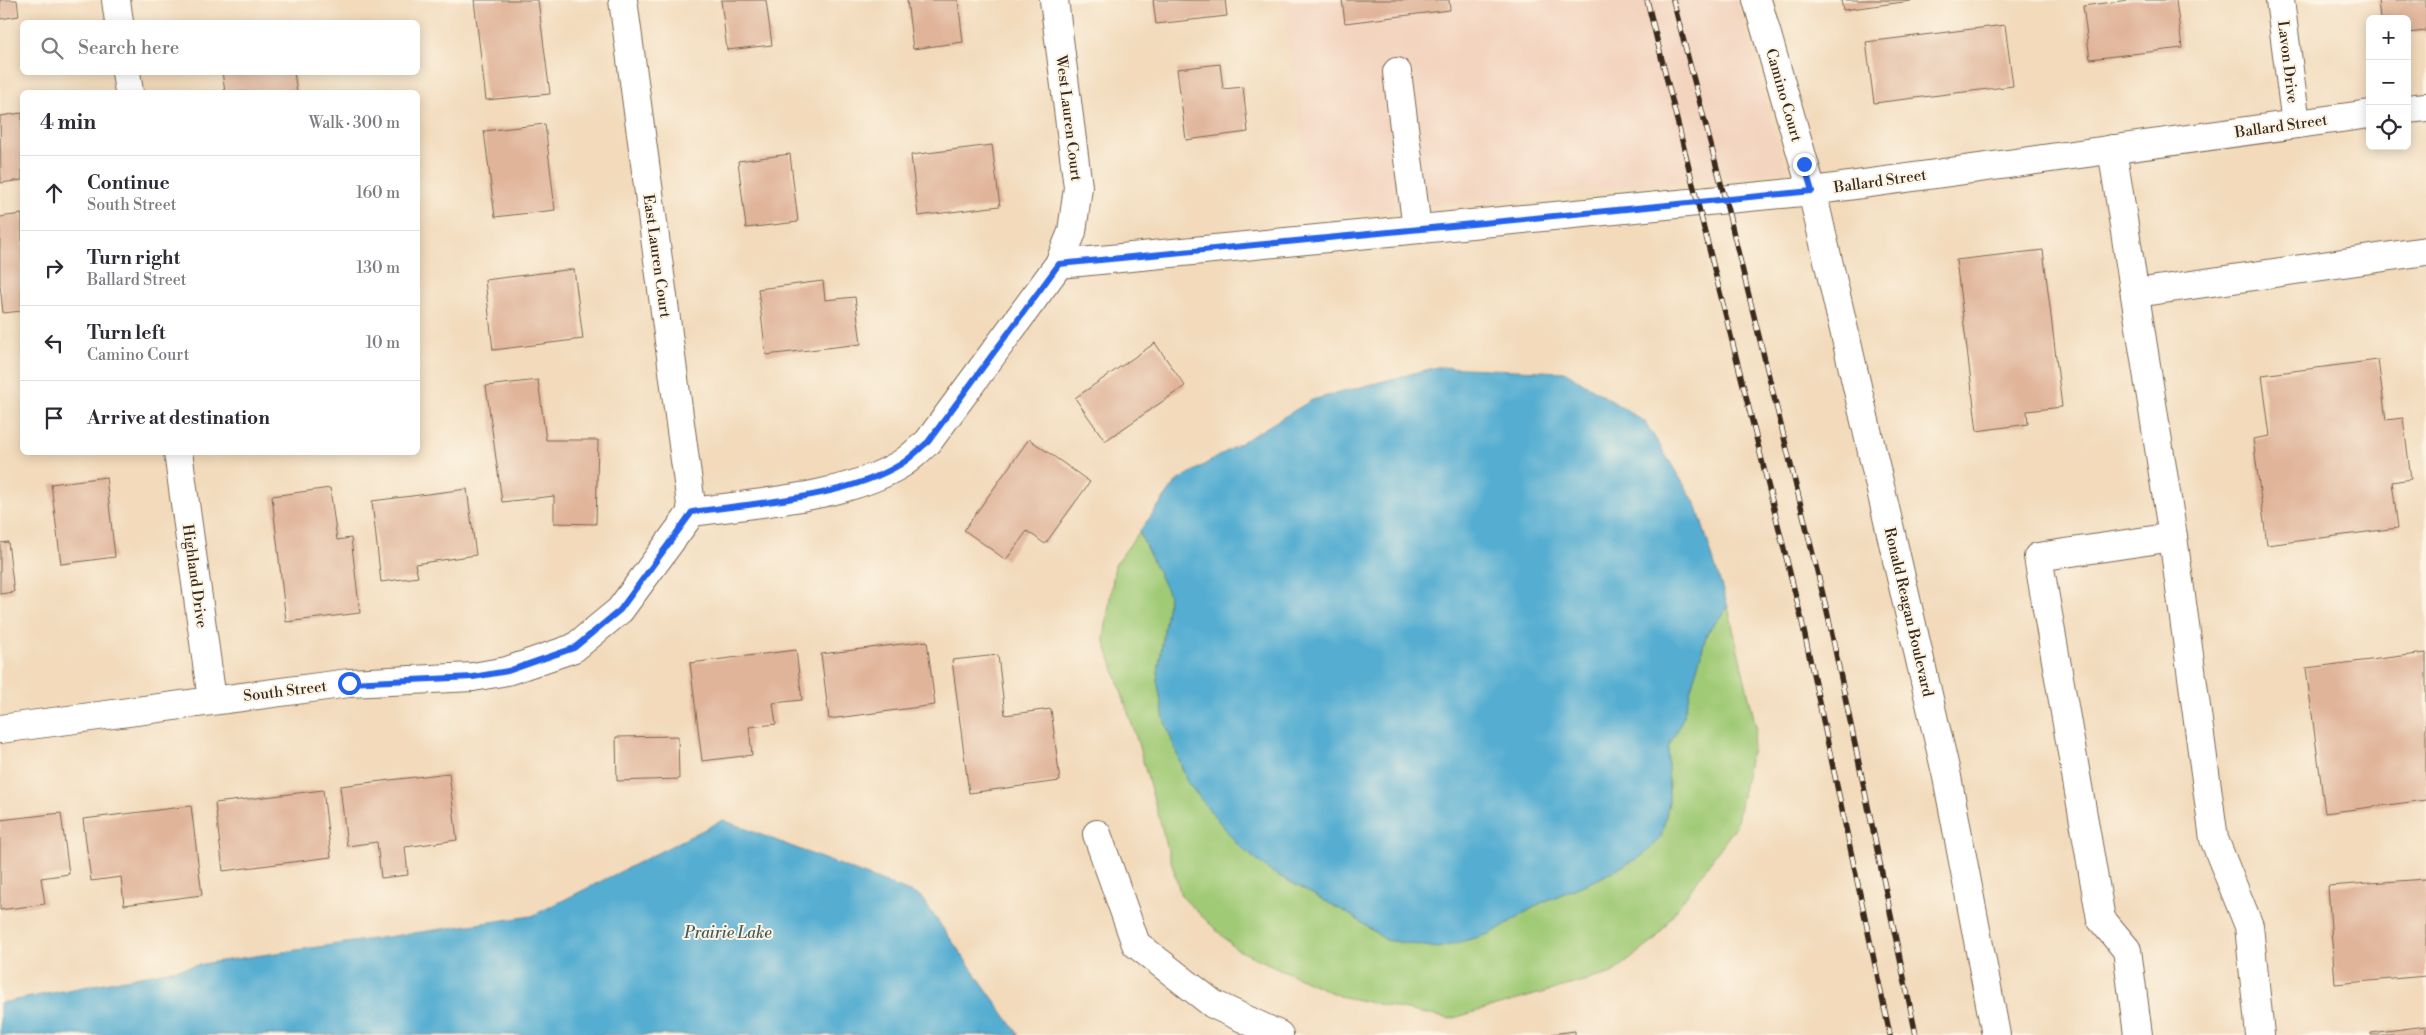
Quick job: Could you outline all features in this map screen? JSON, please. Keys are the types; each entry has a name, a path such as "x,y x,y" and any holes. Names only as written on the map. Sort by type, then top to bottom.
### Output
{"street":[{"path":"116,0 119,20"},
{"name":"East Lauren Court","path":"623,0 692,512"},
{"name":"West Lauren Court","path":"1054,0 1078,186 1072,232 1059,264"},
{"name":"Camino Court","path":"1757,0 1812,191"},
{"name":"Lavon Drive","path":"2280,0 2296,124"},
{"path":"1397,72 1417,229"},
{"path":"126,75 129,90"},
{"path":"2411,109 2426,107"},
{"name":"Ballard Street","path":"1059,264 1812,191 2366,115"},
{"path":"2112,149 2173,537 2214,839 2248,926 2260,1035"},
{"name":"Ronald Reagan Boulevard","path":"1812,191 1947,777 1996,1035"},
{"path":"2136,293 2426,251"},
{"path":"692,512 810,495 862,482 901,464 928,442 1059,264"},
{"name":"Highland Drive","path":"178,455 212,700"},
{"name":"South Street","path":"0,729 349,683 473,677 508,671 574,648 620,610 692,512"},
{"path":"2138,1035 2127,950 2101,919 2038,557 2173,537"},
{"path":"1096,834 1136,944 1213,1004 1279,1035"}],"shaded area":[{"path":"1282,0 1737,0 1786,171 1313,217"}],"green space":[{"path":"1139,532 1169,595 1157,680 1238,845 1270,871 1349,914 1386,940 1490,934 1541,903 1598,879 1644,854 1661,837 1669,802 1668,748 1682,719 1707,633 1728,607 1756,727 1736,826 1654,941 1612,973 1450,1019 1339,996 1236,949 1181,896 1137,740 1104,639 1115,565"}],"water":[{"path":"1437,367 1566,372 1645,422 1696,504 1728,607 1707,633 1682,720 1668,748 1669,802 1661,837 1644,855 1598,879 1541,903 1490,934 1438,948 1386,940 1349,914 1270,871 1238,845 1187,782 1164,719 1157,680 1169,595 1139,532 1177,481 1312,400"},
{"name":"Prairie Lake","path":"723,820 920,896 1019,1035 0,1035 0,1003 214,962 532,916"}],"building":[{"path":"0,0 17,0 19,16 0,19"},
{"path":"474,0 538,0 550,94 486,100"},
{"path":"721,0 766,0 772,45 727,50"},
{"path":"907,0 958,0 963,42 913,49"},
{"path":"1153,0 1225,0 1227,16 1156,24"},
{"path":"1342,0 1449,0 1450,10 1345,23"},
{"path":"1841,0 1911,0 1911,1 1843,10"},
{"path":"2128,0 2176,0 2182,48 2090,59 2083,6"},
{"path":"2378,0 2426,0 2426,31 2411,33 2411,15 2380,15"},
{"path":"2005,25 2013,86 1874,103 1866,42"},
{"path":"1220,64 1223,89 1243,87 1248,132 1186,140 1177,69"},
{"path":"222,75 294,75 297,90 225,90"},
{"path":"20,113 20,180 1,183 0,116"},
{"path":"545,124 555,210 495,217 484,131"},
{"path":"992,145 1000,206 918,216 911,155"},
{"path":"790,154 798,222 746,228 738,161"},
{"path":"20,214 20,311 3,313 0,285 0,217"},
{"path":"2043,250 2062,407 2027,411 2028,424 1977,431 1956,260"},
{"path":"574,269 583,339 493,350 485,280"},
{"path":"823,281 825,300 855,297 861,344 766,355 758,289"},
{"path":"1155,343 1185,386 1105,441 1075,398"},
{"path":"2378,360 2386,420 2403,418 2411,479 2392,482 2398,528 2267,545 2253,439 2270,436 2262,375"},
{"path":"538,380 546,440 598,440 596,524 554,523 554,496 502,502 486,386"},
{"path":"1029,439 1090,482 1045,544 1027,531 1006,560 964,530"},
{"path":"106,477 115,557 61,564 51,484"},
{"path":"330,488 337,540 351,538 360,613 286,622 272,496"},
{"path":"467,489 476,555 415,564 418,577 381,582 372,501"},
{"path":"8,542 14,592 0,594 0,543"},
{"path":"927,641 935,705 829,719 821,654"},
{"path":"796,650 802,700 773,703 776,724 749,727 752,755 702,761 690,663"},
{"path":"2426,653 2426,800 2325,813 2306,668"},
{"path":"998,655 1005,715 1051,709 1060,781 969,793 952,660"},
{"path":"678,736 679,779 617,781 616,737"},
{"path":"449,773 457,840 405,847 408,875 381,878 377,842 347,846 340,786"},
{"path":"323,790 331,857 223,871 215,803"},
{"path":"191,806 202,895 124,905 121,877 91,881 83,819"},
{"path":"61,813 69,874 41,878 45,904 0,910 0,820"},
{"path":"2426,879 2426,976 2335,984 2328,886"},
{"path":"2426,1026 2426,1035 2371,1035 2371,1033"},
{"path":"1575,1031 1575,1035 1552,1035 1552,1034"}],"railway":[{"path":"1647,0 1801,617 1890,1035"},
{"path":"1673,0 1725,199 1827,611 1916,1035"}],"route":[{"path":"349,683 473,677 508,671 574,648 620,610 692,512 810,495 862,482 901,464 928,442 1059,264 1812,191 1804,164"}]}
